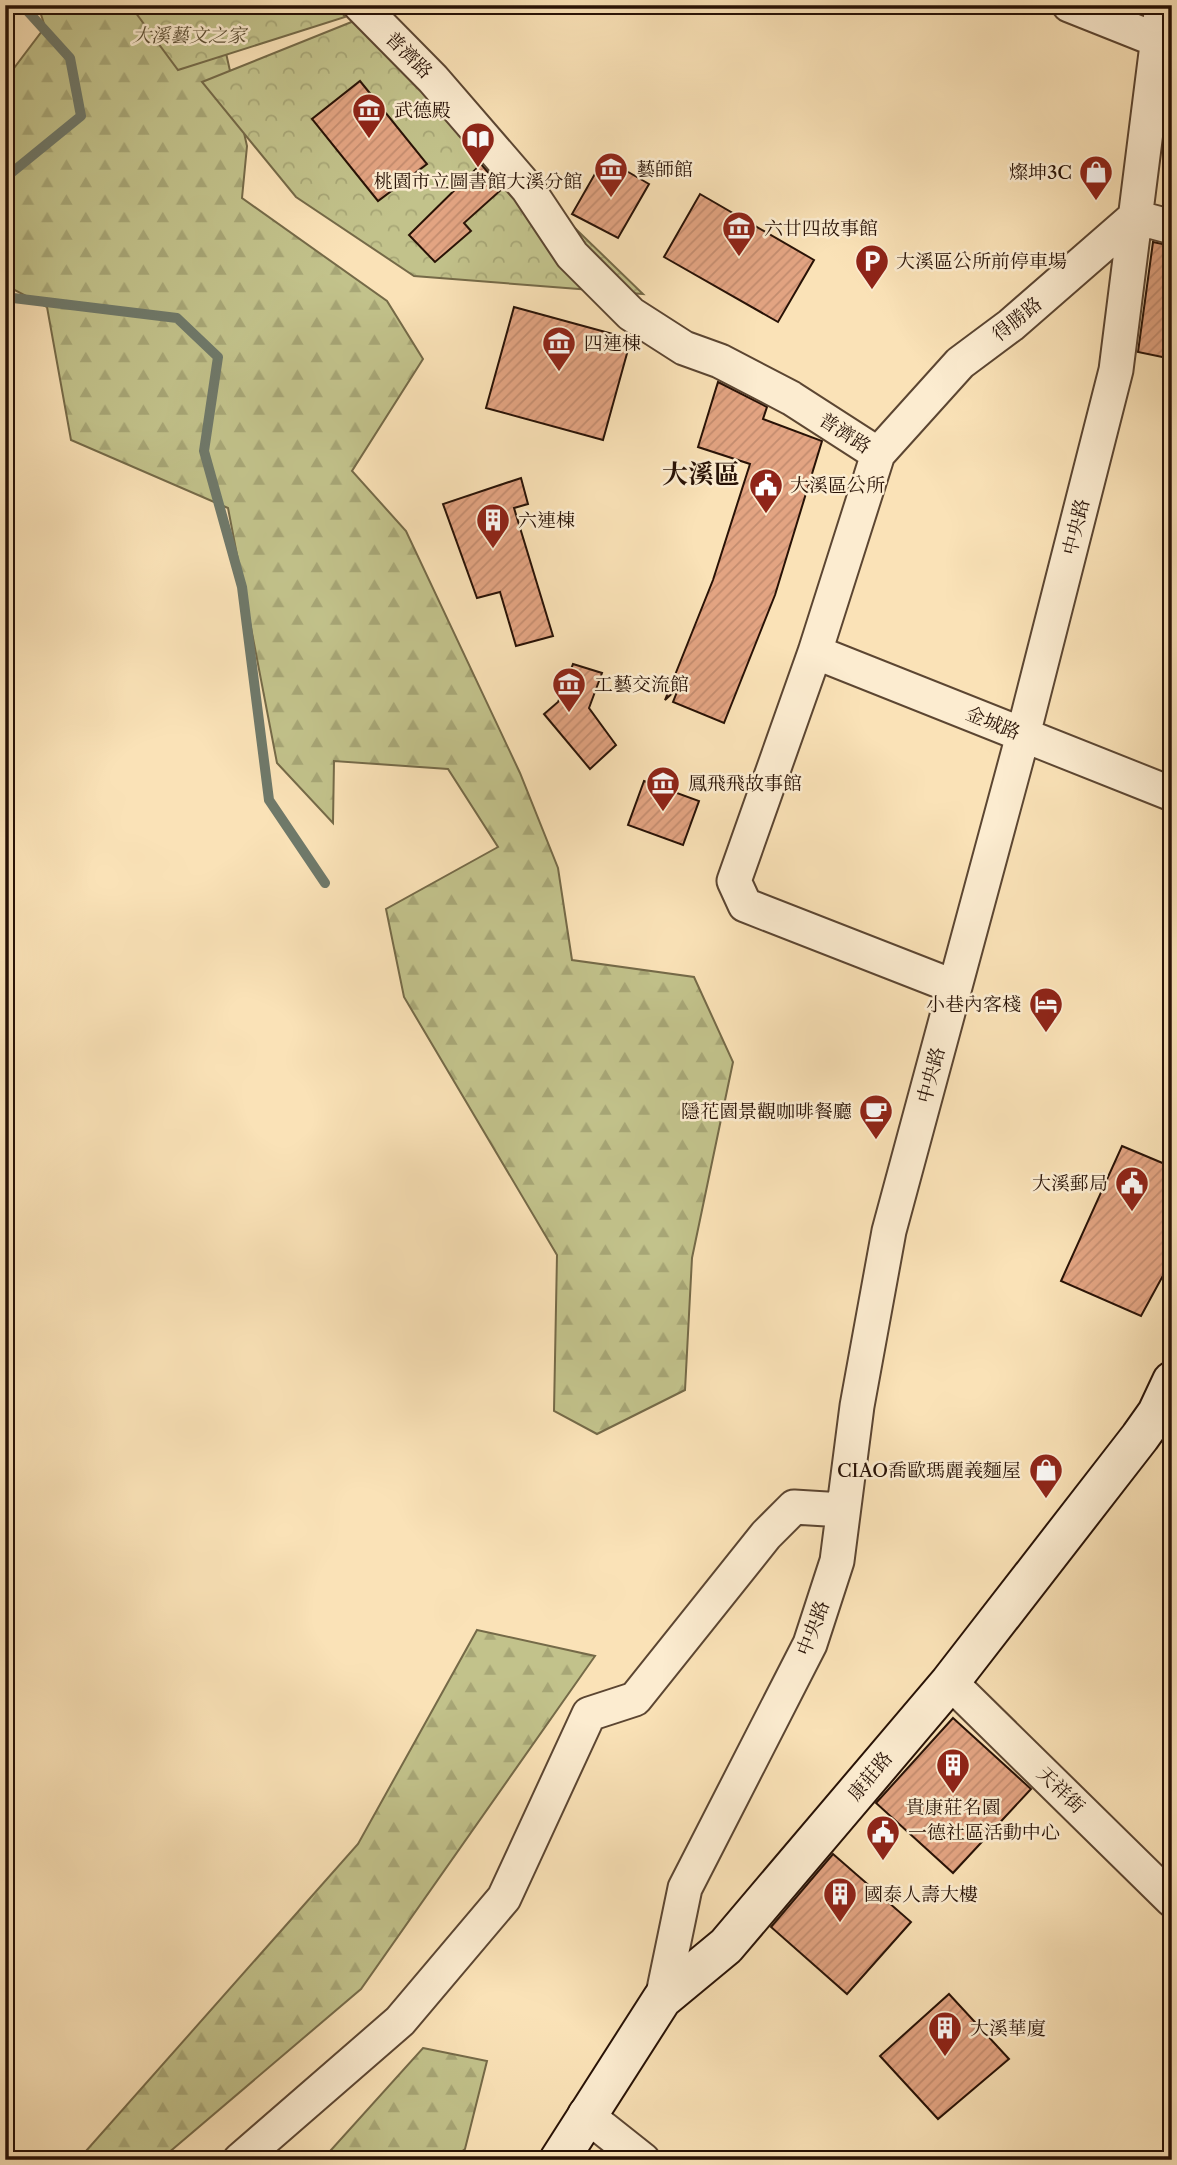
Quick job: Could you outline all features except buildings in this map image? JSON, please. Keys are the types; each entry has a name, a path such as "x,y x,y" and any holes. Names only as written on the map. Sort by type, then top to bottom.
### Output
{"street":[{"name":"普濟路","path":"360,5 433,79 527,189 572,255 631,314 684,348 720,361 791,398 878,454 815,652 734,881 746,905 955,987"},
{"path":"1069,5 1157,40"},
{"name":"中央路","path":"662,1999 685,1888 810,1644 837,1561 857,1406 890,1231 1023,735 1116,370 1162,5"},
{"name":"得勝路","path":"878,454 960,363 1011,325 1135,217"},
{"path":"1135,217 1172,227"},
{"name":"金城路","path":"815,652 1172,794"},
{"name":"康莊路","path":"559,2160 585,2114 662,1999 726,1946 950,1682 1140,1437 1157,1413 1172,1381"},
{"path":"240,2160 400,2021 504,1898 589,1714 635,1699 766,1535 794,1507 843,1510"},
{"name":"天祥街","path":"950,1682 1172,1900"},
{"path":"585,2114 643,2160"}],"green space":[{"path":"38,5 265,5 221,31 247,146 242,198 387,301 423,359 352,471 406,531 520,773 558,868 572,960 694,977 733,1062 692,1258 685,1390 597,1434 554,1411 557,1255 404,997 386,909 498,847 448,769 334,761 333,823 277,763 228,508 71,440 47,307 5,285 5,80 45,27"},
{"name":"大溪藝文之家","path":"130,5 337,5 345,17 178,70"},
{"path":"359,19 643,294 414,276 296,197 202,82"},
{"path":"477,1630 595,1656 361,1989 160,2160 78,2160 358,1844"},
{"path":"423,2048 487,2061 465,2149 451,2160 322,2160"}],"waterway":[{"path":"5,178 81,116 70,58 22,5"},
{"path":"5,297 177,318 218,357 204,451 242,587 269,800 325,883"}],"place":[{"name":"武德殿","path":"369,140"},
{"name":"桃園市立圖書館大溪分館","path":"478,169"},
{"name":"藝師館","path":"611,199"},
{"name":"燦坤3C","path":"1096,202"},
{"name":"六廿四故事館","path":"739,258"},
{"name":"大溪區公所前停車場","path":"872,291"},
{"name":"四連棟","path":"559,373"},
{"name":"大溪區公所","path":"766,515"},
{"name":"六連棟","path":"493,550"},
{"name":"工藝交流館","path":"569,714"},
{"name":"鳳飛飛故事館","path":"663,813"},
{"name":"小巷內客棧","path":"1046,1034"},
{"name":"隱花園景觀咖啡餐廳","path":"876,1141"},
{"name":"大溪郵局","path":"1132,1213"},
{"name":"CIAO喬歐瑪麗義麵屋","path":"1046,1500"},
{"name":"貴康莊名園","path":"953,1795"},
{"name":"一德社區活動中心","path":"883,1862"},
{"name":"國泰人壽大樓","path":"840,1924"},
{"name":"大溪華廈","path":"945,2058"}],"district":[{"name":"大溪區","path":"701,474"}]}
